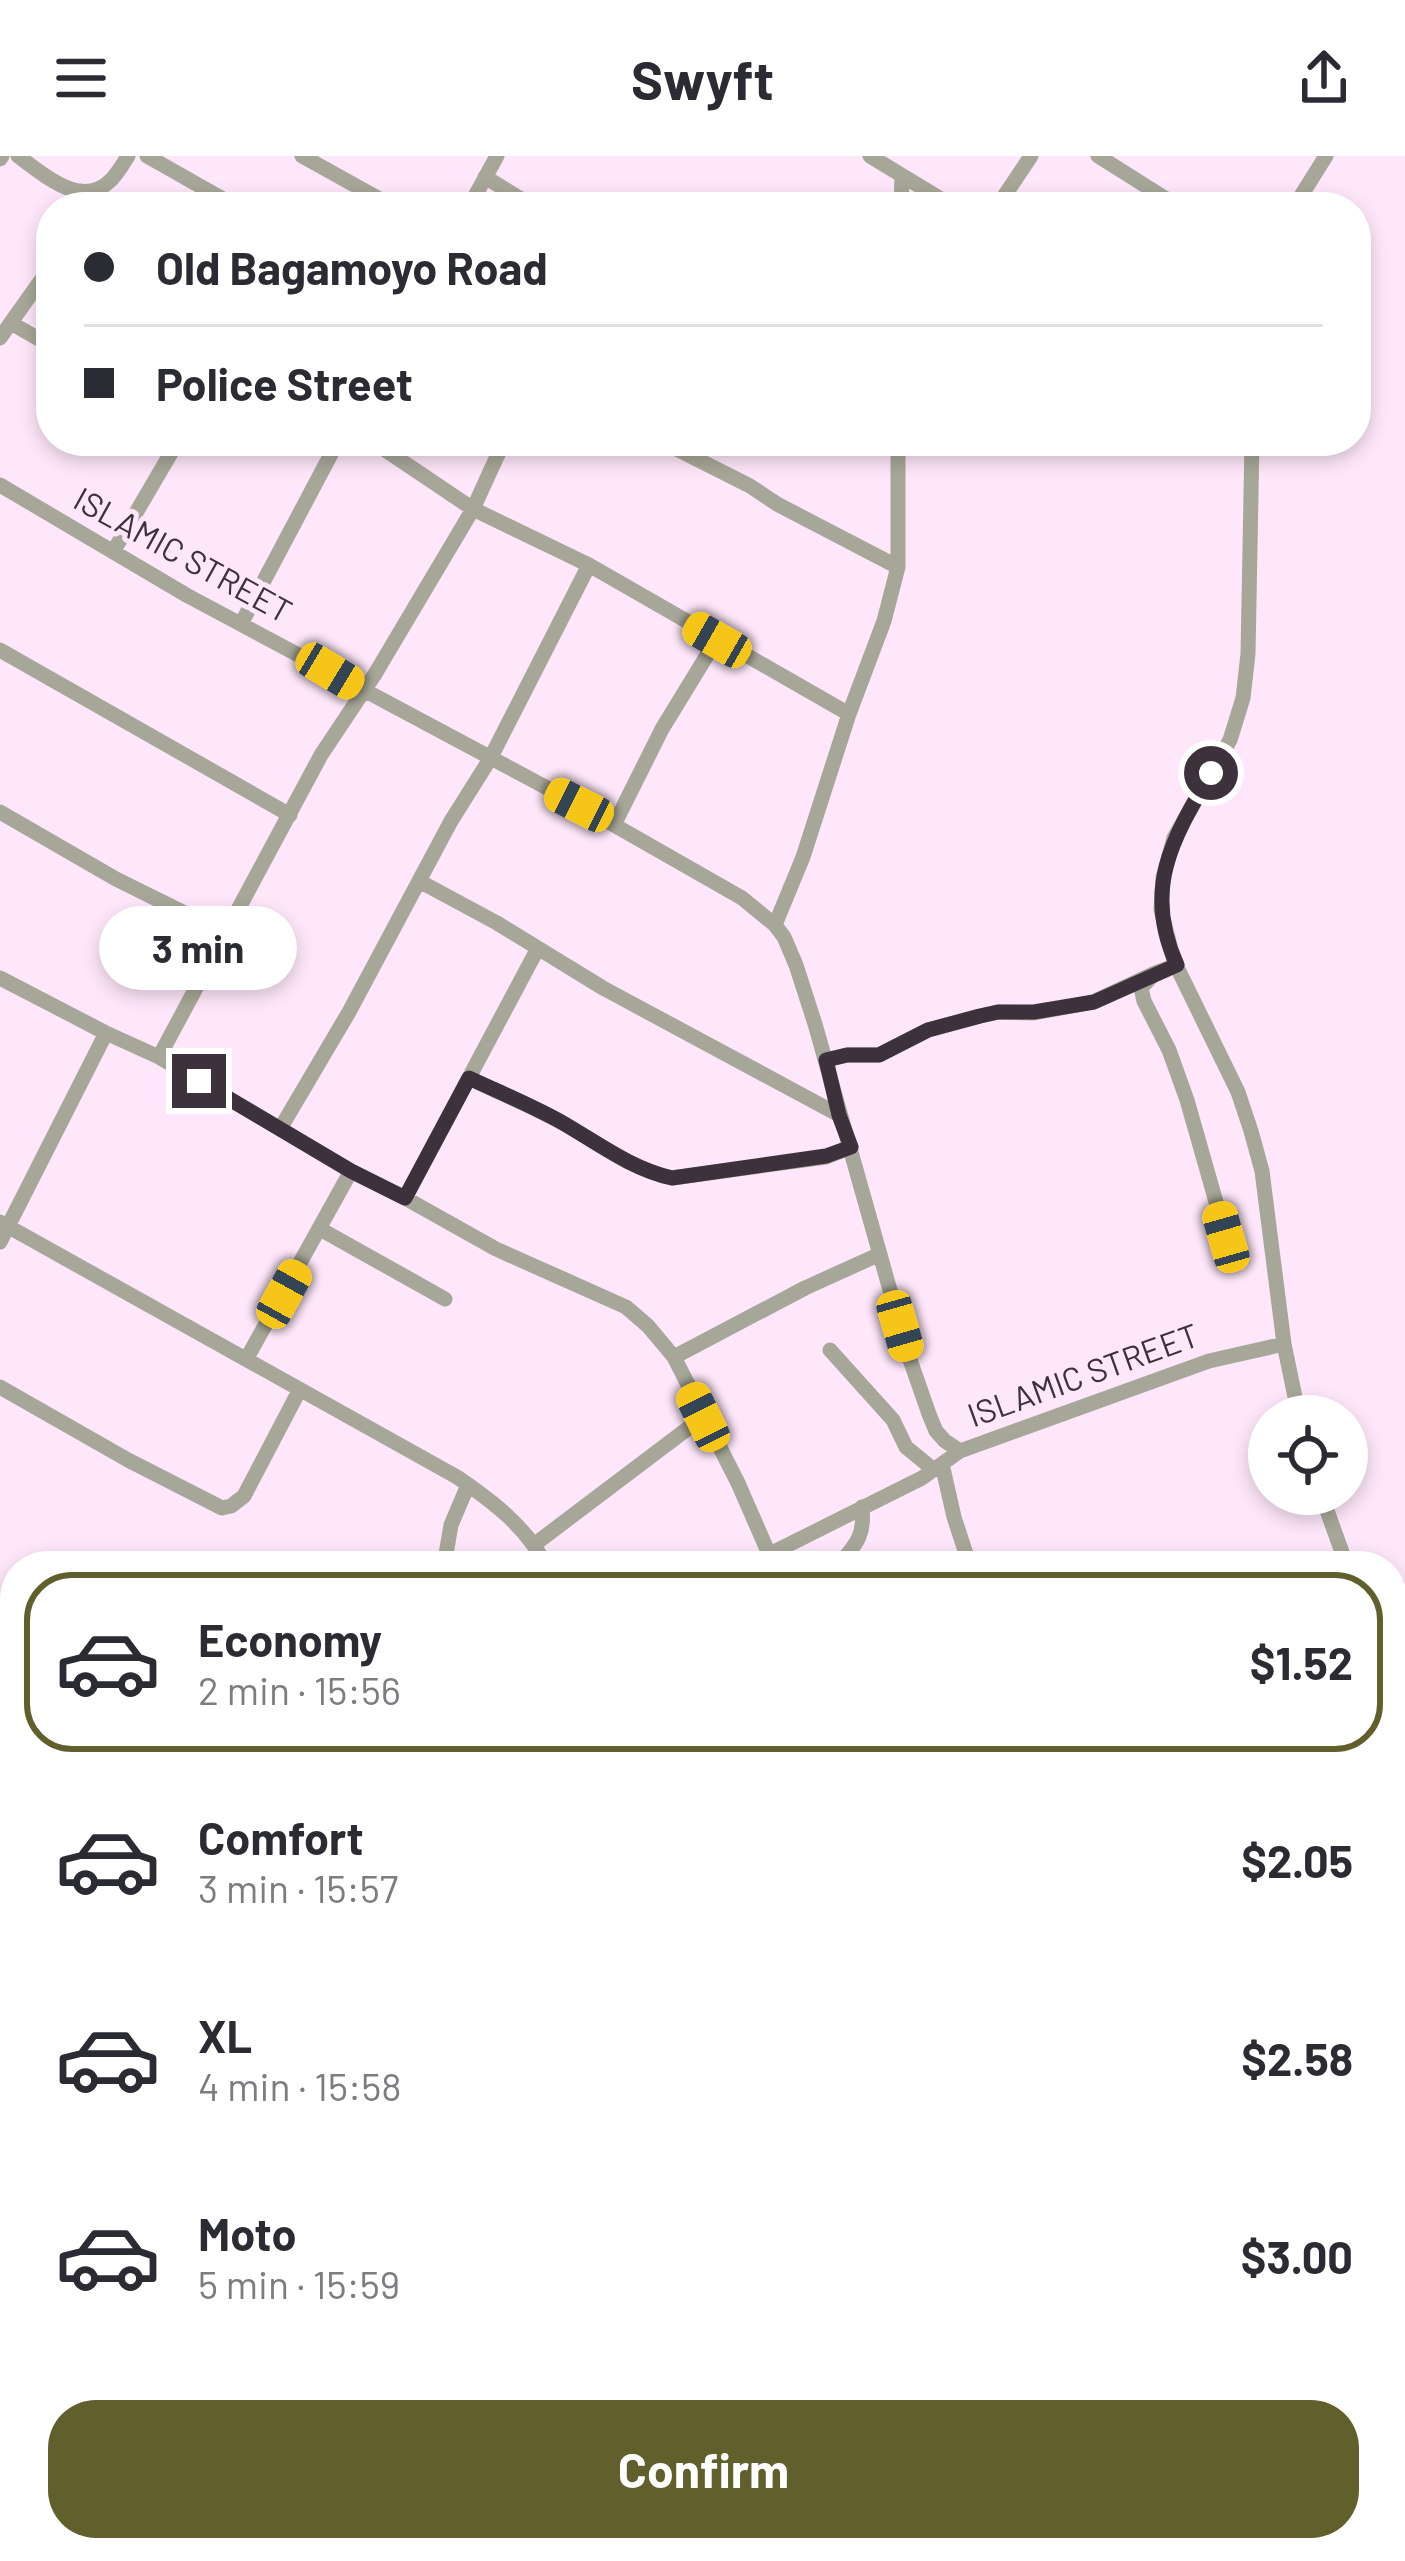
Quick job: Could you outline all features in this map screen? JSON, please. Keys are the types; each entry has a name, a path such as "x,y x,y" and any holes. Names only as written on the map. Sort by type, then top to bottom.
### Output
{"street":[{"path":"18,156 74,191 101,187 128,156"},
{"path":"147,156 211,192"},
{"path":"302,156 367,192"},
{"path":"477,192 496,156"},
{"path":"870,156 929,192"},
{"path":"1007,192 1031,156"},
{"path":"1098,156 1155,192"},
{"path":"1304,192 1327,156"},
{"path":"901,192 902,176"},
{"path":"485,177 510,192"},
{"path":"61,187 63,192"},
{"path":"0,338 36,287"},
{"path":"11,323 36,337"},
{"path":"113,552 169,456"},
{"path":"241,624 330,456"},
{"path":"394,456 473,509 589,565 849,714"},
{"path":"159,1057 320,755 473,509 497,456"},
{"path":"691,456 898,567"},
{"path":"775,925 884,621 898,567 898,456"},
{"path":"1252,456 1243,698 1230,740 1174,838 1163,878 1161,910 1177,965 1238,1092 1251,1131 1265,1192 1295,1395"},
{"name":"ISLAMIC STREET","path":"0,484 241,624 614,825 742,898 775,925 796,965 826,1060 928,1414 945,1441 960,1451 1209,1361 1284,1344"},
{"path":"280,1130 490,759 589,565"},
{"path":"614,825 662,729 717,640"},
{"path":"0,650 290,815"},
{"path":"0,812 116,879 225,933"},
{"path":"418,881 603,988 839,1115"},
{"path":"405,1198 538,948"},
{"path":"826,1060 879,1055 928,1030 998,1012 1034,1012 1094,1002 1177,965"},
{"path":"1155,973 1141,988 1144,1001 1187,1100 1226,1237"},
{"path":"0,977 159,1057 351,1171 496,1249 626,1306 674,1357 768,1551"},
{"path":"106,1033 3,1230 247,1358 468,1485 538,1551"},
{"path":"469,1078 556,1119 632,1165 672,1178 826,1156 851,1147"},
{"path":"247,1358 351,1171"},
{"path":"320,1229 445,1299"},
{"path":"674,1357 805,1288 880,1255"},
{"path":"830,1350 893,1420 906,1447 938,1467 965,1551"},
{"path":"0,1387 222,1508 244,1496 299,1391"},
{"path":"535,1544 703,1417"},
{"path":"775,1551 938,1467 960,1451"},
{"path":"447,1551 451,1525 468,1485"},
{"path":"850,1551 862,1536 862,1507"},
{"path":"1328,1515 1341,1551"}],"route":[{"path":"199,1081 405,1198 469,1078 556,1119 652,1174 672,1178 826,1156 851,1147 826,1060 879,1055 928,1030 998,1012 1034,1012 1094,1002 1177,965 1161,910 1163,878 1174,838 1211,773"}]}
